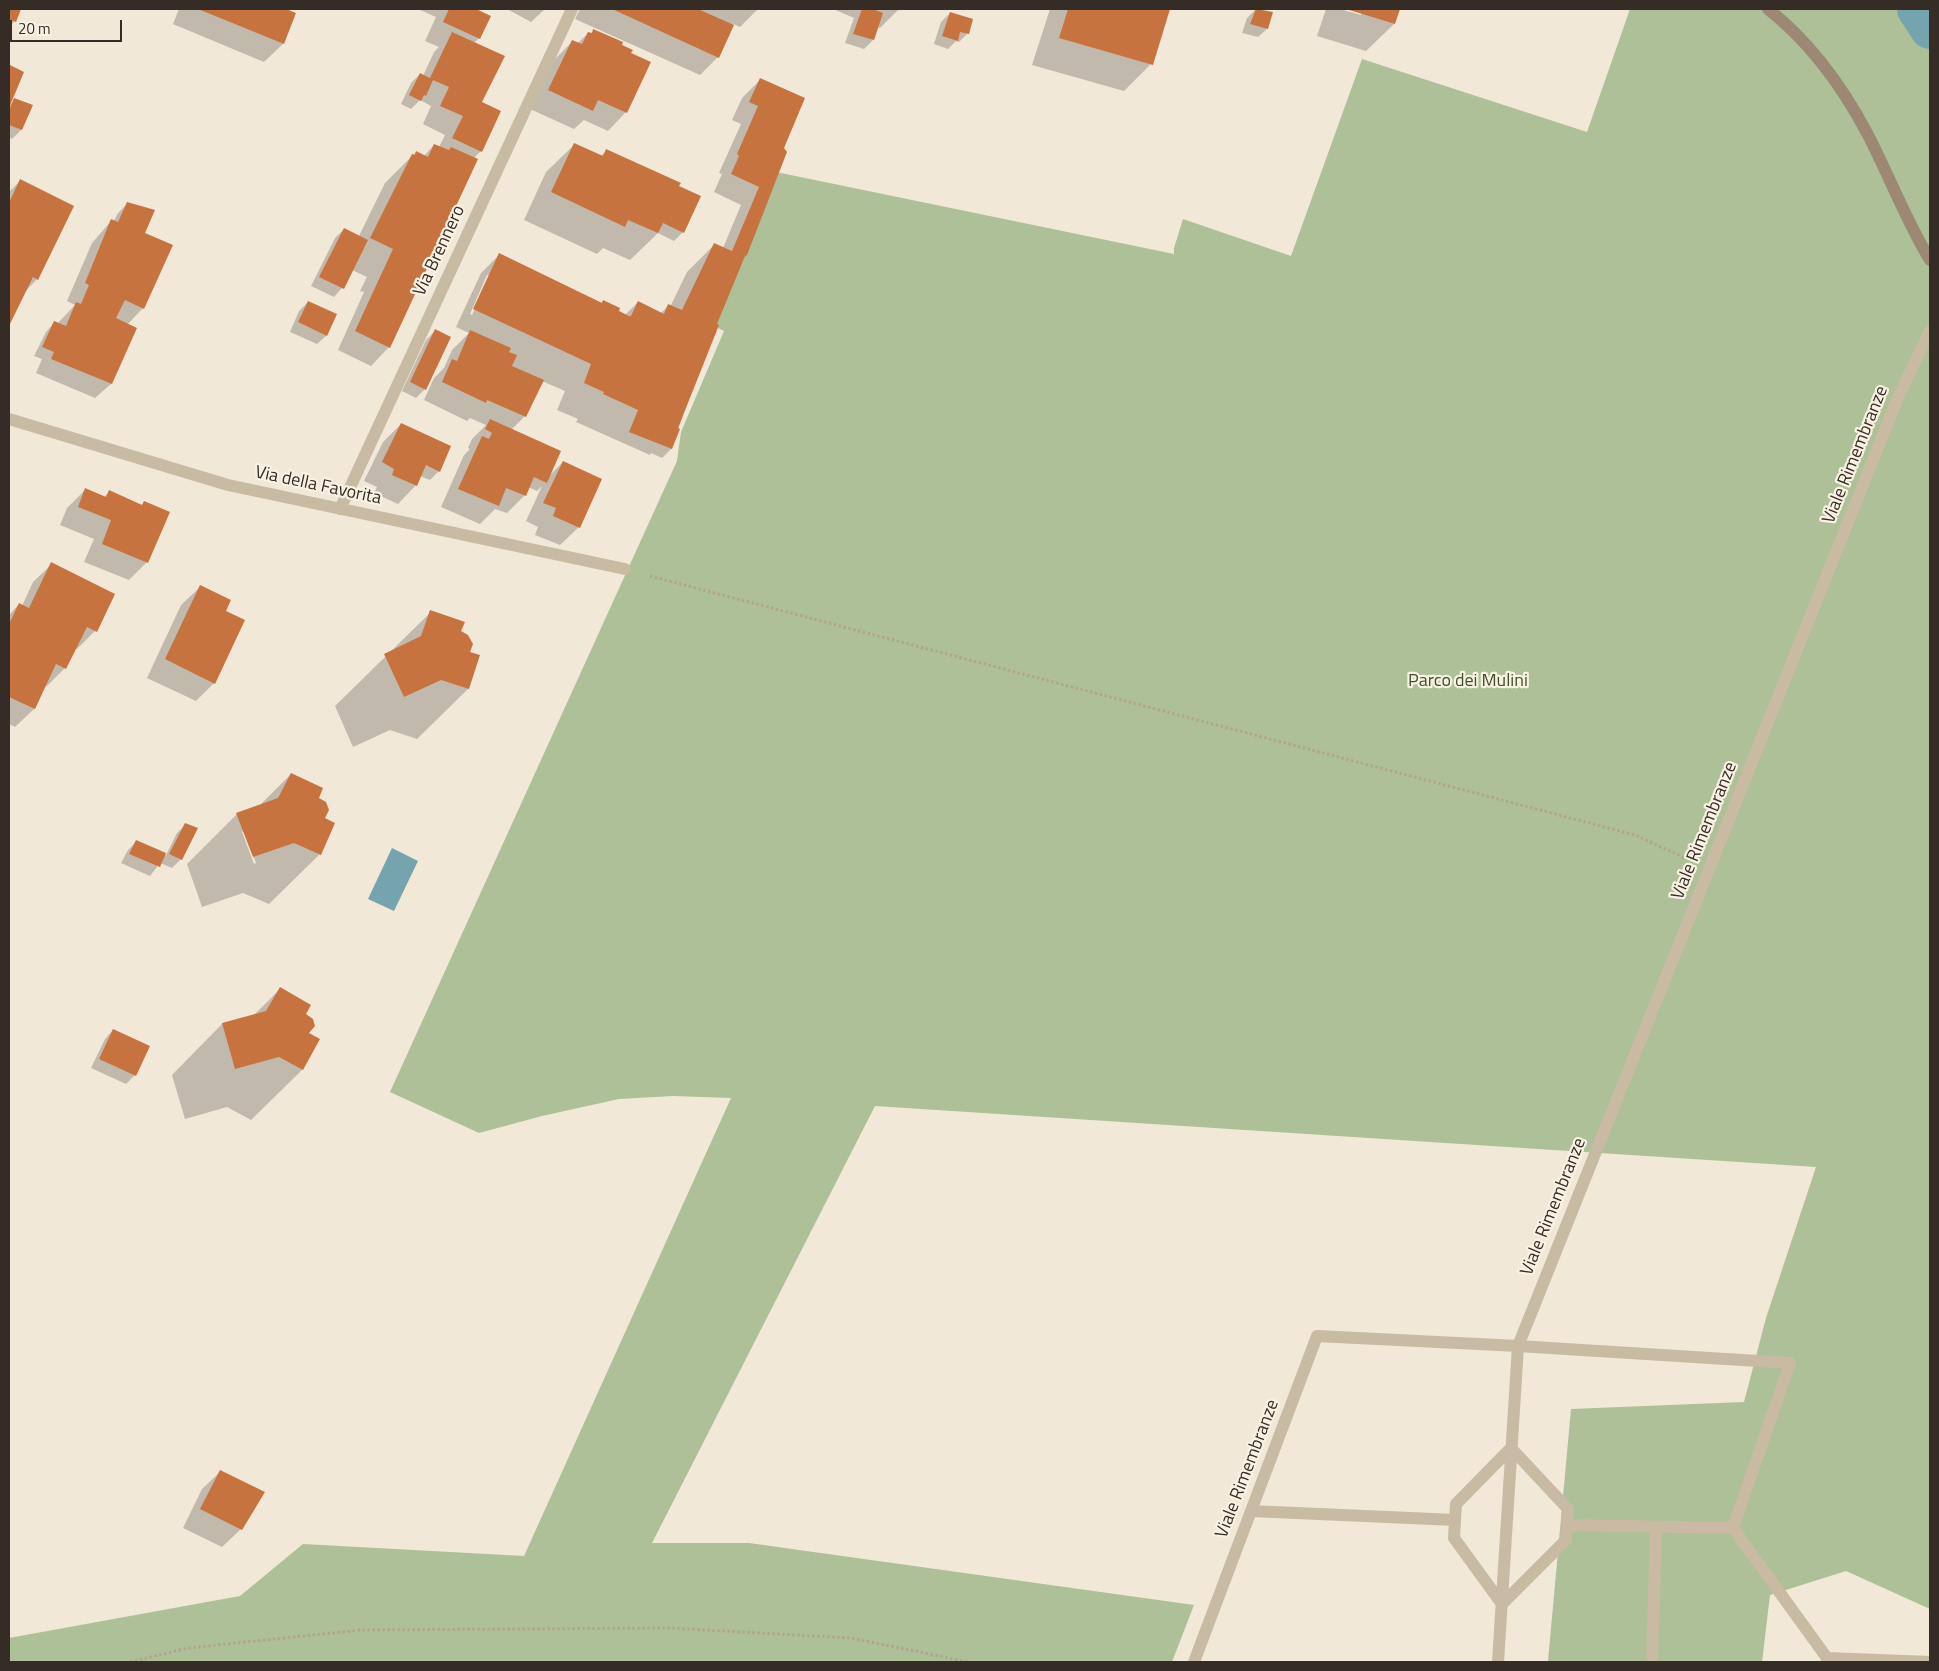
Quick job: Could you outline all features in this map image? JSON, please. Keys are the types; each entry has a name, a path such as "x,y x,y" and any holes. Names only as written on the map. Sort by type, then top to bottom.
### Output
{"street":[{"name":"Via Brennero","path":"340,509 572,9"},
{"path":"1775,11 1829,71 1850,102 1868,135 1916,236 1930,260"},
{"name":"Viale Rimembranze","path":"1498,1662 1518,1346 1898,396 1930,332"},
{"name":"Via della Favorita","path":"9,419 228,485 625,569"},
{"name":"Viale Rimembranze","path":"1194,1662 1317,1336 1790,1363 1733,1528"},
{"path":"1511,1448 1568,1509 1566,1540 1502,1604 1454,1538 1455,1520 1456,1504 1511,1448"},
{"path":"1251,1511 1455,1520"},
{"path":"1567,1525 1733,1528 1827,1660 1930,1662"},
{"path":"1652,1662 1656,1527"}],"path":[{"path":"625,569 1635,835 1709,869"},
{"path":"130,1662 188,1648 361,1630 668,1628 851,1638 968,1662"}],"green space":[{"name":"Parco dei Mulini","path":"1630,9 1930,9 1930,1609 1846,1571 1770,1595 1762,1662 1548,1661 1571,1409 1744,1402 1766,1318 1816,1167 875,1106 652,1543 749,1543 1194,1605 1172,1662 9,1662 9,1638 240,1596 303,1544 524,1556 731,1098 673,1096 619,1099 542,1116 479,1133 390,1092 677,461 681,432 724,331 714,326 776,172 1174,254 1183,219 1291,256 1362,59 1587,132"}],"water":[{"path":"392,848 418,861 394,911 368,899"}],"building":[{"path":"9,9 21,9 16,22 9,19"},
{"path":"198,9 286,9 296,13 284,44"},
{"path":"449,9 476,9 491,16 480,39 443,22"},
{"path":"612,9 698,9 734,25 719,58"},
{"path":"862,9 873,9 883,13 874,40 853,34"},
{"path":"1068,9 1170,9 1153,65 1059,38"},
{"path":"1256,9 1273,12 1268,29 1250,24"},
{"path":"1346,9 1400,9 1395,24"},
{"path":"950,12 973,19 969,34 960,32 958,41 942,36"},
{"path":"593,29 623,42 622,45 633,50 631,53 651,62 627,113 598,100 593,111 548,90 572,40 582,44 588,32 592,33"},
{"path":"452,32 505,56 482,102 501,111 482,152 452,138 463,116 440,106 449,87 433,80 426,96 424,95 421,101 409,95 420,73 430,78"},
{"path":"10,65 24,72 9,108 9,67"},
{"path":"760,78 805,98 784,148 787,152 747,255 717,324 719,325 678,428 680,429 672,449 629,432 638,410 584,383 591,364 473,309 499,253 602,303 603,300 620,308 619,311 629,316 631,316 638,301 664,314 668,304 682,310 714,243 732,251 759,187 731,174 739,156 737,154 758,106 749,102"},
{"path":"14,98 33,105 22,130 9,125 9,111"},
{"path":"574,143 603,156 606,149 681,183 679,186 701,196 684,233 663,223 658,233 628,220 625,227 551,192"},
{"path":"434,144 449,150 451,147 478,159 390,348 355,331 393,249 370,238 412,154 415,155 416,151 428,157"},
{"path":"20,179 74,206 38,280 33,277 9,326 9,203"},
{"path":"127,202 155,210 145,233 173,245 144,309 125,300 116,318 137,328 112,384 51,359 54,352 42,347 54,321 66,326 76,302 81,304 89,285 85,283 111,219 118,222"},
{"path":"344,228 368,240 344,289 319,277"},
{"path":"308,301 337,314 327,336 298,322"},
{"path":"435,329 451,337 426,390 410,382"},
{"path":"470,330 511,348 509,352 517,355 512,366 544,380 526,417 487,400 486,403 442,382 452,359 457,361"},
{"path":"490,419 561,451 547,483 534,477 526,496 506,488 499,506 458,489 482,436 489,439 492,433 485,429"},
{"path":"401,423 451,446 440,472 426,465 417,486 392,475 394,469 382,462"},
{"path":"563,461 602,479 580,528 553,516 556,508 543,503"},
{"path":"85,488 106,497 109,490 142,505 144,501 170,512 148,563 102,544 111,520 78,507"},
{"path":"51,562 115,594 97,632 87,627 66,669 56,664 35,709 9,697 9,624 19,603 29,608"},
{"path":"200,585 231,600 226,611 245,620 215,684 165,659"},
{"path":"430,610 465,622 461,631 468,635 473,644 470,652 480,655 469,689 441,680 404,697 384,654 421,636"},
{"path":"291,773 323,788 319,798 326,802 329,810 325,818 335,823 321,855 294,843 253,857 236,813 278,798"},
{"path":"185,823 198,828 182,860 169,854"},
{"path":"136,840 166,853 160,867 129,854"},
{"path":"280,987 311,1005 306,1014 313,1019 315,1026 309,1033 320,1039 303,1070 279,1057 235,1069 222,1023 266,1011"},
{"path":"113,1029 150,1046 136,1076 99,1059"},
{"path":"220,1470 265,1492 242,1530 200,1509"}],"waterway":[{"path":"1917,9 1930,29"}]}
